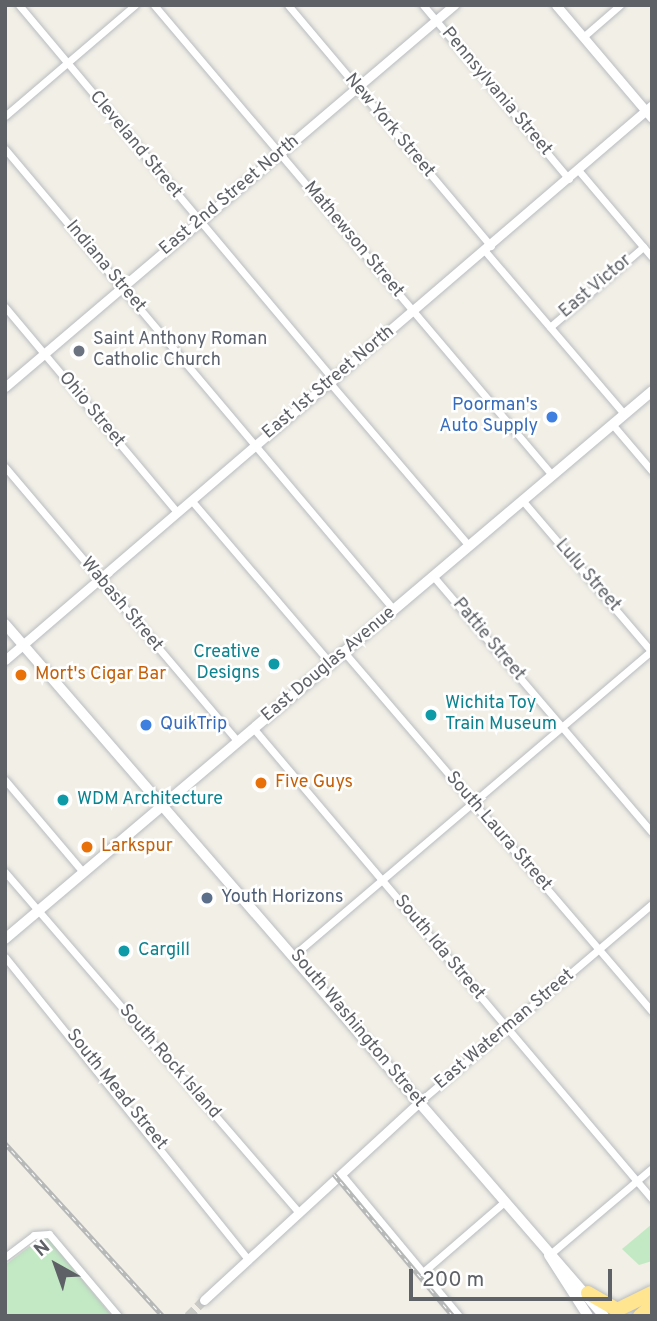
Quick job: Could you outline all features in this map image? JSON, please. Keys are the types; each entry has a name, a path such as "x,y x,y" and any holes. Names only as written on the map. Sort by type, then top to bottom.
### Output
{"highway":[{"path":"588,1293 617,1310 652,1294"},
{"path":"627,1316 652,1294"}],"main road":[{"name":"East Douglas Avenue","path":"5,939 652,391"},
{"name":"South Washington Street","path":"5,624 295,954 503,1203 549,1255 588,1293 604,1316"},
{"name":"South Washington Street","path":"549,1255 588,1316"}],"street":[{"name":"Cleveland Street","path":"19,5 469,546"},
{"path":"5,116 135,5"},
{"name":"Mathewson Street","path":"154,5 552,475"},
{"name":"New York Street","path":"288,5 624,414"},
{"name":"Pennsylvania Street","path":"423,5 569,179"},
{"name":"East 2nd Street North","path":"5,387 454,5"},
{"path":"556,5 650,112"},
{"path":"583,37 620,5"},
{"name":"East 1st Street North","path":"5,660 650,112"},
{"name":"Indiana Street","path":"5,149 394,610"},
{"path":"579,171 652,257"},
{"name":"East Victor","path":"550,327 643,247"},
{"name":"Ohio Street","path":"5,307 177,512"},
{"path":"612,424 652,471"},
{"name":"Wabash Street","path":"5,467 238,742"},
{"path":"191,500 331,664"},
{"name":"Lulu Street","path":"522,500 651,651"},
{"name":"Pattie Street","path":"433,576 652,832"},
{"path":"295,954 651,651"},
{"name":"South Laura Street","path":"344,652 652,1012"},
{"name":"South Ida Street","path":"254,729 652,1199"},
{"path":"5,780 83,872"},
{"name":"South Rock Island","path":"5,872 299,1213"},
{"name":"East Waterman Street","path":"204,1300 418,1103 652,904"},
{"name":"South Mead Street","path":"5,957 248,1259"},
{"path":"549,1255 652,1168"},
{"path":"342,1175 459,1316"},
{"path":"423,1272 503,1203"},
{"path":"5,1257 33,1236 50,1234 118,1316"}],"green space":[{"path":"652,1224 652,1261 639,1265 622,1249"},
{"path":"41,1238 48,1238 112,1316 5,1316 5,1265"}],"tunnel":[{"path":"188,1316 204,1300"}],"railway":[{"path":"5,1143 163,1316"},
{"path":"334,1174 453,1316"}],"place":[{"name":"Saint Anthony Roman Catholic Church","path":"79,351"},
{"name":"Poorman's Auto Supply","path":"552,417"},
{"name":"Creative Designs","path":"274,664"},
{"name":"Mort's Cigar Bar","path":"21,675"},
{"name":"Wichita Toy Train Museum","path":"431,715"},
{"name":"QuikTrip","path":"146,725"},
{"name":"Five Guys","path":"261,783"},
{"name":"WDM Architecture","path":"63,800"},
{"name":"Larkspur","path":"87,847"},
{"name":"Youth Horizons","path":"207,898"},
{"name":"Cargill","path":"124,951"}]}
